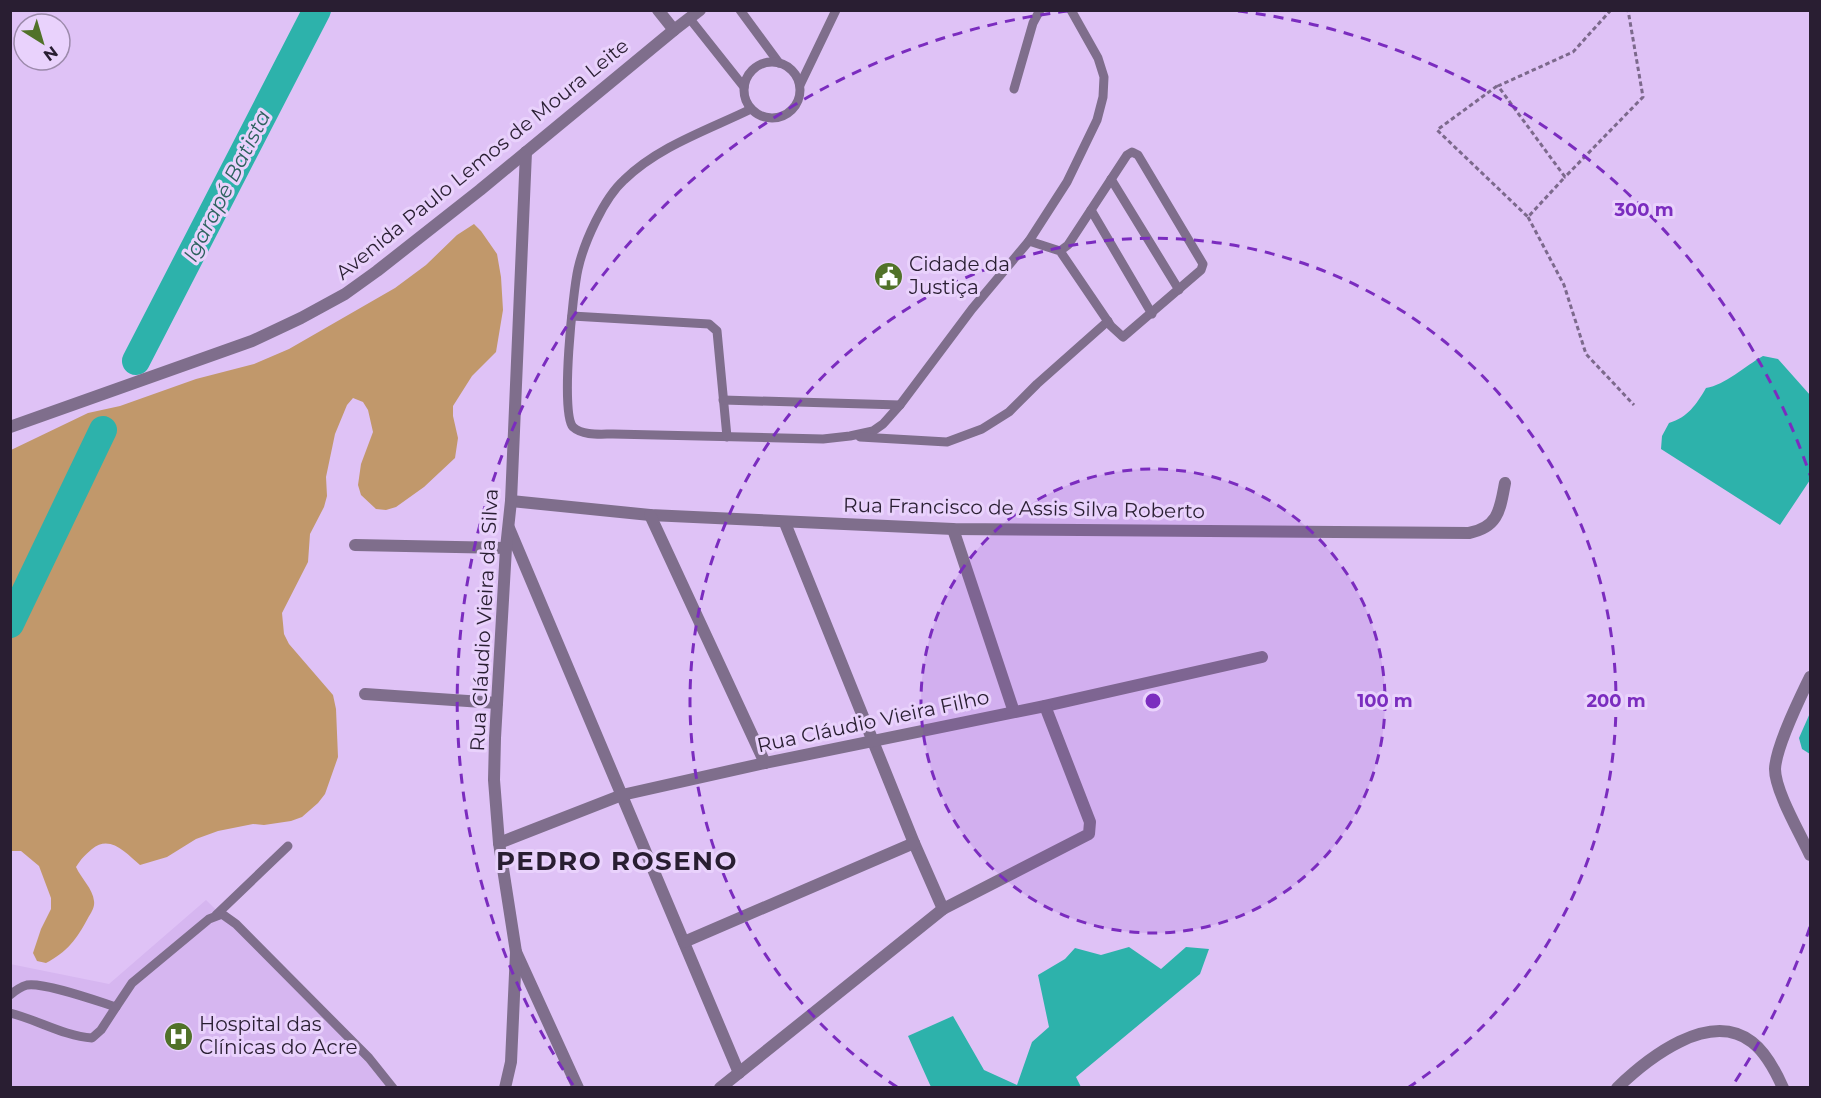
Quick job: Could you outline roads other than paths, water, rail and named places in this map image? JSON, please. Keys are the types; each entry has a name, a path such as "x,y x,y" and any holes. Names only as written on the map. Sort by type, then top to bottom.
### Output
{"street":[{"path":"658,10 674,30"},
{"name":"Avenida Paulo Lemos de Moura Leite","path":"10,427 252,341 345,294 526,152 700,10"},
{"name":"Rua Cláudio Vieira da Silva","path":"505,1088 511,1062 516,952 498,843 494,780 506,548 511,501 526,152"},
{"name":"Rua Francisco de Assis Silva Roberto","path":"511,501 650,515 953,529 1469,533 1489,526 1496,518 1505,483"},
{"path":"650,515 765,763"},
{"path":"785,523 914,843 943,909"},
{"path":"509,528 739,1073"},
{"path":"953,529 1014,712"},
{"path":"354,545 506,548"},
{"name":"Rua Cláudio Vieira Filho","path":"498,843 622,795 765,763 1045,706 1262,657"},
{"path":"1810,677 1797,704 1775,768 1778,786 1810,855"},
{"path":"365,694 497,703"},
{"path":"720,1088 943,909 1089,834 1090,822 1045,706"},
{"path":"684,942 914,843"},
{"path":"516,952 578,1088"},
{"path":"1617,1088 1642,1063 1669,1046 1694,1036 1716,1032 1736,1033 1751,1041 1764,1055 1783,1088"}],"lane":[{"path":"740,10 779,63"},
{"path":"800,85 793,71 779,63 771,62 756,67 750,72 744,87 744,95 751,109 765,117 781,116 794,107 800,93 800,85 836,10"},
{"path":"1014,89 1040,10"},
{"path":"751,109 656,155 622,181 595,222 578,268 567,392 568,419 572,426 584,433 823,439 873,431 883,424 900,405 972,309 1029,241 1067,182 1097,120 1103,97 1104,77 1098,58 1071,10"},
{"path":"690,19 744,87"},
{"path":"1029,241 1060,251 1108,321 1123,337 1201,270 1203,264 1138,155 1132,152 1126,155 1068,244 1060,251"},
{"path":"1111,179 1179,290"},
{"path":"1091,210 1152,314"},
{"path":"572,316 709,324 714,327 717,331 727,437"},
{"path":"850,436 946,442 982,429 1009,412 1108,321"},
{"path":"723,400 900,405"},
{"path":"10,1013 30,1018 78,1037 92,1038 101,1030 132,983 201,924 216,915 288,846"},
{"path":"216,915 222,914 236,924 369,1058 393,1088"},
{"path":"10,995 26,985 35,985 116,1007"}],"waterway":[{"name":"Igarapé Batista","path":"136,361 317,10"},
{"name":"Igarapé Batista","path":"10,624 103,430"}],"place":[{"name":"Cidade da Justiça","path":"888,276"},
{"name":"Hospital das Clínicas do Acre","path":"178,1036"}],"district":[{"name":"PEDRO ROSENO","path":"617,861"}]}
